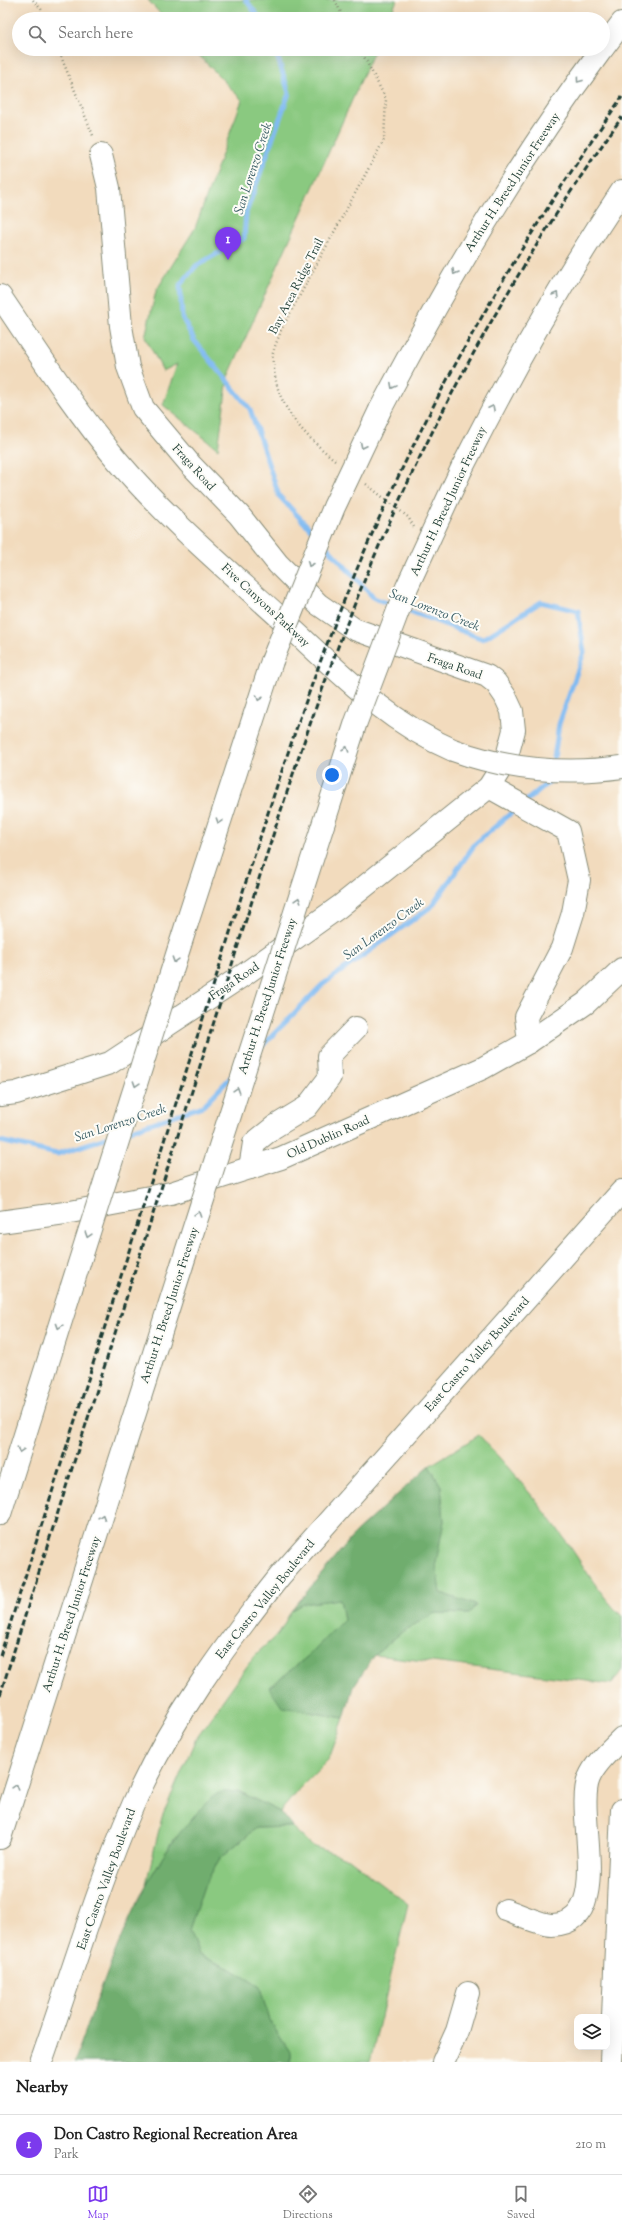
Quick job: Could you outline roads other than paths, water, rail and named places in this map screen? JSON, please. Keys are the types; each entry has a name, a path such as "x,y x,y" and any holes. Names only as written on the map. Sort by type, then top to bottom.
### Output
{"main road":[{"name":"Arthur H. Breed Junior Freeway","path":"610,39 622,23"},
{"name":"Arthur H. Breed Junior Freeway","path":"0,1514 187,923 272,661 334,507 380,410 433,312 488,217 532,149 598,56"},
{"name":"Fraga Road","path":"0,1095 16,1093 110,1063 245,974 338,907 489,787 506,760 514,730 512,711 496,684 487,676 354,629 318,604 278,564 239,515 190,464 143,408 128,367 121,326 109,188 101,155"},
{"name":"Arthur H. Breed Junior Freeway","path":"0,1838 358,716 407,587 462,468 510,374 540,322 622,191"},
{"name":"Five Canyons Parkway","path":"0,296 58,383 118,461 163,508 368,698 408,727 453,750 501,764 540,770 581,771 622,767"},
{"path":"489,787 568,831 579,880 573,913 562,948 526,1017 530,1042"},
{"name":"Old Dublin Road","path":"0,1222 66,1213 171,1193 281,1158 483,1068 530,1042 586,1003 622,969"},
{"path":"250,1168 254,1143 274,1127 307,1107 330,1077 329,1056 356,1028"},
{"name":"East Castro Valley Boulevard","path":"40,2062 133,1805 162,1746 197,1686 237,1629 280,1576 622,1191"},
{"path":"506,1910 551,1925 568,1922 578,1914 585,1900 589,1878 585,1806 588,1778 604,1757 622,1738"},
{"path":"611,2062 622,1810"},
{"path":"443,2062 457,2031 468,1992"}],"waterway":[{"name":"San Lorenzo Creek","path":"246,0 255,12"},
{"name":"San Lorenzo Creek","path":"277,56 289,93 246,213 244,238 196,266 180,285 182,317 194,340 250,409 279,496 317,536"},
{"name":"San Lorenzo Creek","path":"325,545 374,598 395,606"},
{"name":"San Lorenzo Creek","path":"404,609 483,639 541,602 578,611 584,652 559,724 553,765"},
{"name":"San Lorenzo Creek","path":"526,801 551,780 552,775"},
{"name":"San Lorenzo Creek","path":"260,1048 322,985 432,906 475,844 516,809"},
{"name":"San Lorenzo Creek","path":"128,1131 203,1106 234,1074"},
{"name":"San Lorenzo Creek","path":"0,1141 57,1154 112,1136"}],"railway":[{"path":"0,1656 268,812 310,690 333,629 384,507 444,385 511,267 584,153 622,97"},
{"path":"0,1695 269,846 339,644 397,506 429,438 464,372 500,306 539,242 579,179 622,117"}],"place":[{"name":"Don Castro Regional Recreation Area","path":"228,260"}]}
